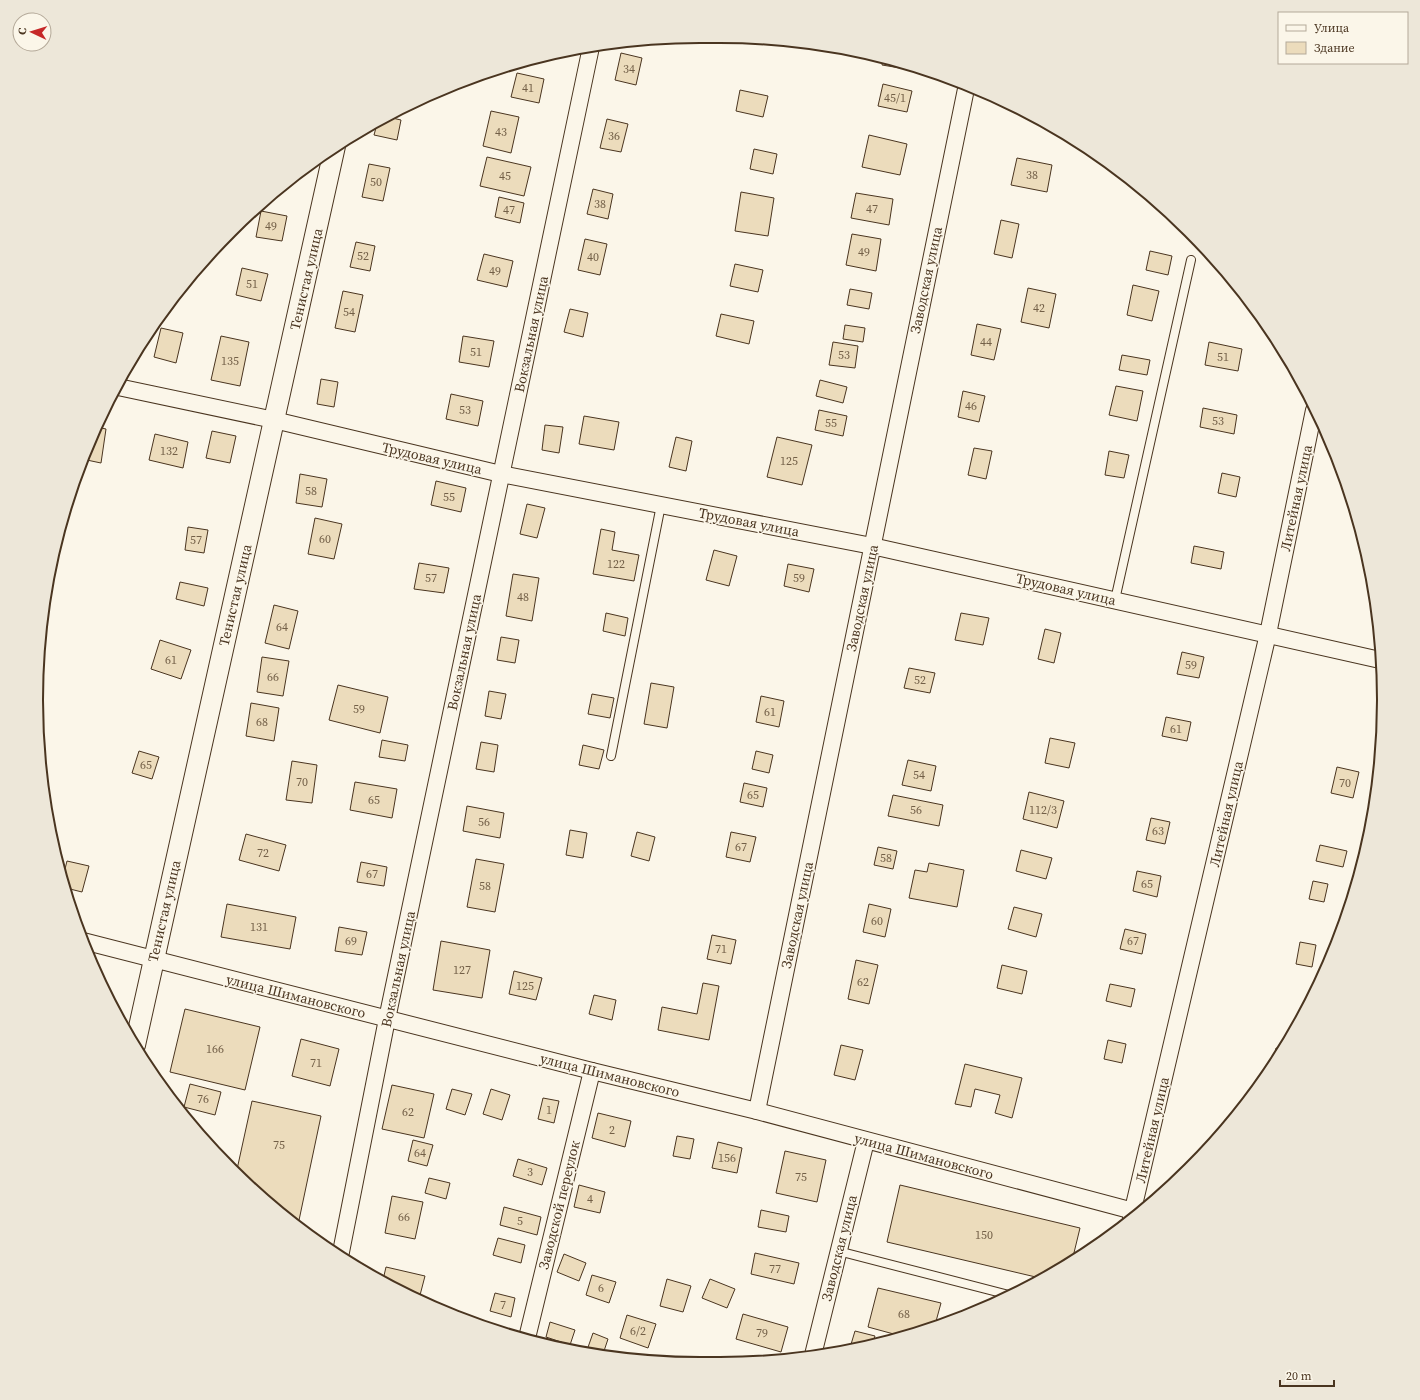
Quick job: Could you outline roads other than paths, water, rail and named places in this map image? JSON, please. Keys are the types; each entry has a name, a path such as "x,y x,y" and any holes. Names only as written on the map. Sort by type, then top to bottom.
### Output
{"street":[{"name":"Вокзальная улица","path":"341,1250 387,1019 590,53"},
{"name":"Заводская улица","path":"757,1111 965,91"},
{"name":"Тенистая улица","path":"137,1037 333,156"},
{"name":"Трудовая улица","path":"122,388 274,420 501,474 872,546 1376,659"},
{"name":"Литейная улица","path":"1135,1209 1268,634 1313,417"},
{"name":"улица Шимановского","path":"90,943 592,1071 757,1111 1130,1213"},
{"name":"Заводской переулок","path":"528,1334 592,1071"},
{"name":"Заводская улица","path":"814,1350 866,1141"}],"lane":[{"path":"1115,600 1191,260"},
{"path":"611,756 661,505"},
{"path":"838,1251 1002,1293"}]}
